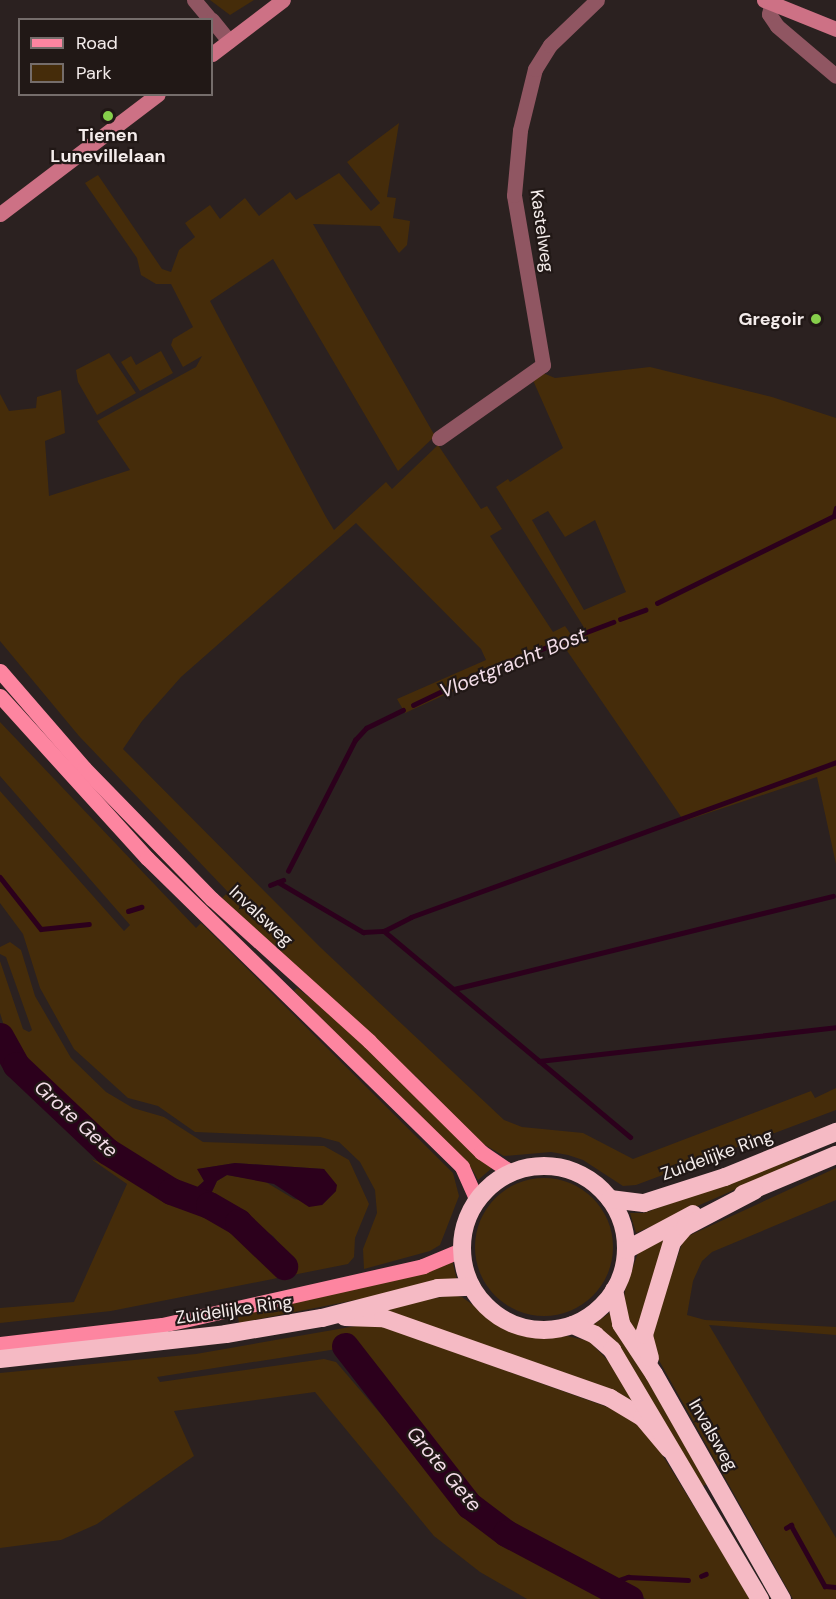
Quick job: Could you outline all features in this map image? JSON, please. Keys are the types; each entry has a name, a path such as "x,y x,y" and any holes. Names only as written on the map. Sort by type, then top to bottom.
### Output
{"highway":[{"name":"Zuidelijke Ring","path":"610,1199 644,1203 725,1177 836,1132"},
{"path":"654,1374 644,1335 672,1242 686,1227 754,1191 836,1155"},
{"name":"Invalsweg","path":"531,1166 560,1167 586,1177 610,1199 622,1221 626,1250 614,1290 596,1311 573,1325 553,1330 518,1326 493,1313 471,1287 461,1250 463,1232 477,1200 492,1184 512,1172 531,1166"},
{"path":"626,1250 723,1200 754,1191"},
{"name":"Zuidelijke Ring","path":"0,1359 226,1334 322,1318 438,1288 471,1287"},
{"name":"Invalsweg","path":"614,1290 621,1324 654,1374 782,1599"},
{"path":"322,1318 384,1318 610,1398 642,1417 669,1449"},
{"path":"573,1325 595,1335 612,1350 656,1419 669,1449 760,1599"}],"main road":[{"name":"Invalsweg","path":"0,671 84,768 212,899 369,1041 481,1152 512,1172"},
{"name":"Invalsweg","path":"0,696 147,858 462,1167 477,1200"},
{"name":"Zuidelijke Ring","path":"0,1344 162,1325 423,1266 461,1250"}],"street":[{"path":"194,0 209,18"},
{"path":"213,53 283,0"},
{"name":"Kastelweg","path":"439,438 543,365 514,195 520,130 535,69 550,45 597,0"},
{"path":"767,2 836,29"},
{"path":"767,2 769,14 777,26 836,76"},
{"path":"213,22 229,41"},
{"path":"0,214 155,96"}],"green space":[{"path":"210,0 254,0 230,15"},
{"path":"399,123 387,197 396,198 393,218 410,221 407,245 399,253 380,226 313,224 435,436 398,471 273,259 210,301 334,530 386,482 392,489 438,445 481,509 487,506 502,529 490,536 553,632 565,626 572,636 585,629 496,487 508,479 510,482 563,448 532,378 543,373 555,378 650,367 772,397 836,418 836,864 817,777 684,821 561,642 405,713 397,699 486,660 481,649 356,523 181,677 142,721 123,749 320,947 504,1120 522,1127 583,1133 633,1159 811,1091 815,1098 836,1088 836,1110 636,1185 623,1186 583,1160 568,1155 551,1152 504,1156 478,1141 424,1084 222,898 228,892 79,736 0,641 0,394 9,411 36,408 37,397 61,390 65,433 45,441 49,496 130,470 97,421 196,367 202,356 183,367 171,345 173,339 193,327 171,284 156,284 141,275 137,258 85,183 98,175 162,269 171,272 179,250 195,237 185,223 210,205 220,219 245,198 259,216 290,192 296,200 339,173 371,211 380,203 347,162","holes":["548,511 565,537 595,520 626,592 584,610 532,520"]},
{"path":"161,351 173,373 140,391 121,362 131,356 136,365"},
{"path":"109,353 136,393 97,415 78,382 76,370"},
{"path":"0,722 196,928 201,923 453,1173 459,1196 440,1245 430,1251 364,1269 363,1249 377,1213 375,1190 360,1162 339,1142 320,1137 195,1132 158,1106 128,1098 74,1049 40,988 23,934 0,903 0,791 124,931 130,925 0,776"},
{"path":"10,942 21,950 35,996 71,1058 106,1092 133,1108 164,1117 203,1142 324,1146 349,1160 369,1204 355,1238 354,1257 348,1264 111,1311 0,1323 0,1308 74,1302 127,1184 91,1159 127,1172 157,1197 230,1226 262,1252 272,1272 295,1263 273,1236 210,1196 217,1181 227,1175 264,1181 294,1199 322,1205 336,1191 324,1169 235,1163 198,1169 204,1181 192,1192 161,1177 115,1144 72,1111 31,1070 4,1026 0,1013 0,961 23,1029 29,1032 32,1030 6,957 0,954 0,947"},
{"path":"297,988 326,1010 492,1168 478,1180 472,1169 294,991"},
{"path":"800,1157 802,1160 636,1233 630,1213 644,1213"},
{"path":"836,1168 836,1200 712,1252 702,1261 693,1281 687,1315 705,1320 836,1327 836,1335 709,1325 836,1538 836,1599 793,1599 656,1355 652,1331 684,1238"},
{"path":"544,1178 570,1184 593,1198 607,1221 613,1247 607,1273 593,1296 570,1310 544,1316 518,1310 495,1296 481,1273 475,1247 481,1221 495,1198 518,1184"},
{"path":"672,1229 641,1345 623,1309 625,1290 640,1247"},
{"path":"452,1260 457,1280 239,1323 237,1312"},
{"path":"453,1295 462,1297 510,1332 544,1339 567,1336 589,1341 619,1372 644,1411 374,1309"},
{"path":"612,1311 707,1484 703,1486 593,1325"},
{"path":"373,1323 624,1413 650,1435 751,1599 646,1599 507,1525 454,1479 356,1346 157,1377 160,1382 324,1359 336,1362 471,1519 498,1541 605,1599 527,1599 480,1572 434,1536 315,1392 174,1411 194,1456 97,1524 61,1540 0,1548 0,1373 196,1354"}],"shaded area":[{"path":"235,1163 324,1169 337,1185 336,1191 322,1205 309,1207 274,1184 227,1175 217,1181 210,1196 192,1192 204,1181 197,1169"}],"waterway":[{"name":"Vloetgracht Bost","path":"657,603 834,516 836,508"},
{"name":"Vloetgracht Bost","path":"620,619 645,610"},
{"name":"Vloetgracht Bost","path":"413,705 486,670 613,622"},
{"name":"Vloetgracht Bost","path":"288,871 355,740 366,728 403,710"},
{"path":"384,931 411,917 836,762"},
{"name":"Vloetgracht Bost","path":"0,877 41,929 89,924"},
{"name":"Vloetgracht Bost","path":"270,885 283,880"},
{"path":"278,882 363,932 384,931 630,1137"},
{"path":"454,989 833,896"},
{"name":"Vloetgracht Bost","path":"128,911 141,907"},
{"path":"539,1061 836,1027"},
{"name":"Grote Gete","path":"0,1036 16,1065 107,1151 171,1191 209,1205 238,1222 284,1266"},
{"name":"Grote Gete","path":"345,1346 469,1505 506,1533 630,1599"},
{"path":"786,1528 791,1525 825,1586 836,1587"},
{"path":"701,1576 706,1574"},
{"path":"602,1586 628,1577 688,1580"}],"place":[{"name":"Tienen Lunevillelaan","path":"108,116"},
{"name":"Gregoir","path":"816,319"}]}
